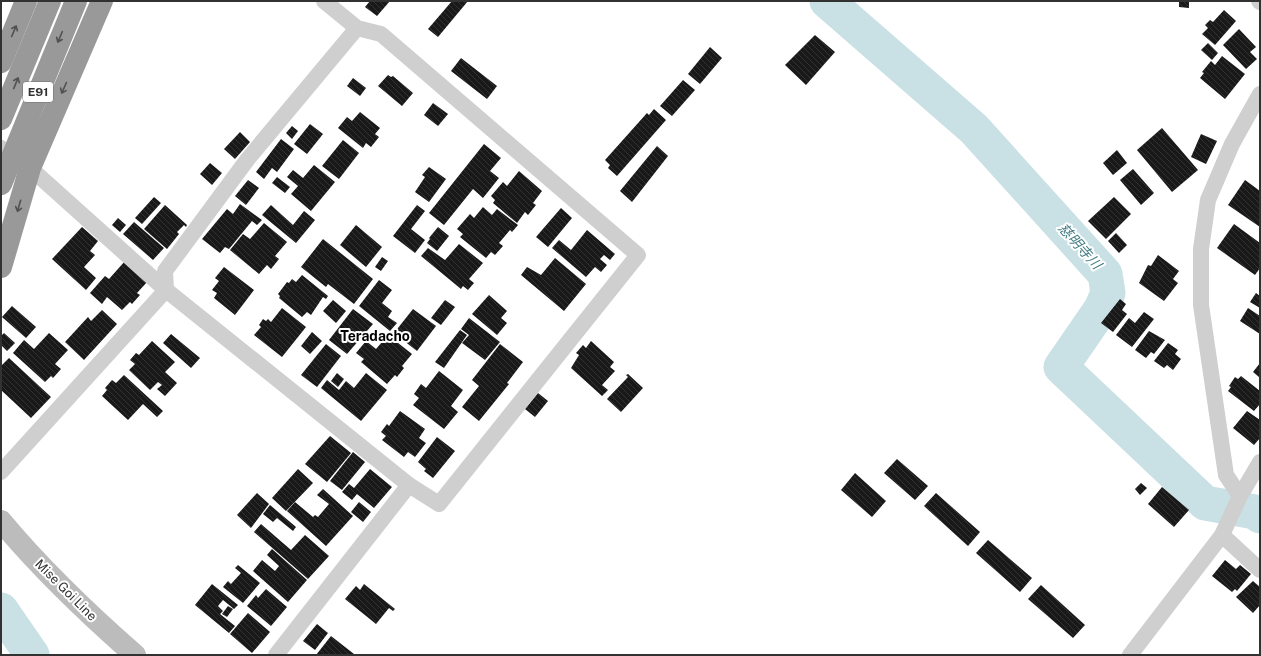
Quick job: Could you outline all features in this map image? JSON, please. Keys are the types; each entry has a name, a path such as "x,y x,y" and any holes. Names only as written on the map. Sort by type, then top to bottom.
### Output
{"highway":[{"path":"1,62 26,1"},
{"name":"E91","path":"1,119 50,1"},
{"name":"E91","path":"1,184 76,1"},
{"path":"1,267 30,168 102,1"}],"main road":[{"name":"Mise Goi Line","path":"1,521 65,591 135,655"}],"street":[{"path":"1,148 30,168 166,290 409,485 438,504 638,255 381,34 357,28 324,1"},
{"path":"1,472 166,290 165,271 247,160 357,28"},
{"path":"1240,496 1226,475 1201,305 1201,249 1208,200 1232,144 1260,94"},
{"path":"1130,655 1222,535 1240,496 1260,462"},
{"path":"276,655 409,485"},
{"path":"1222,535 1260,570"}],"building":[{"path":"370,1 390,1 377,16 365,7"},
{"path":"452,1 468,1 438,37 428,29"},
{"path":"1179,1 1189,1 1189,8 1179,7"},
{"path":"1224,10 1236,21 1215,45 1202,34 1208,28 1205,25 1210,20 1213,22"},
{"path":"1239,29 1256,47 1250,52 1257,59 1246,69 1223,45"},
{"path":"815,35 835,52 806,85 785,65"},
{"path":"1208,43 1218,53 1212,60 1201,50"},
{"path":"710,47 722,58 700,84 688,74"},
{"path":"1222,56 1245,74 1225,99 1200,78 1204,73 1202,72 1211,61 1215,65"},
{"path":"461,58 497,86 487,99 451,71"},
{"path":"388,75 391,77 393,76 413,93 402,106 378,86"},
{"path":"353,78 366,88 360,96 347,86"},
{"path":"683,80 695,90 672,116 660,106"},
{"path":"433,103 448,114 438,126 424,115"},
{"path":"654,109 666,120 617,176 608,168 610,165 605,160 647,113 649,115"},
{"path":"360,112 380,128 375,134 379,137 371,147 366,143 363,148 338,128 347,117 352,121"},
{"path":"310,124 323,134 307,154 294,144"},
{"path":"292,126 298,131 292,139 286,133"},
{"path":"1162,128 1198,170 1172,192 1137,150"},
{"path":"240,132 250,142 235,159 224,149"},
{"path":"1201,134 1217,141 1206,164 1191,157"},
{"path":"281,139 294,149 277,172 272,168 264,179 256,172"},
{"path":"343,140 359,153 339,179 322,166"},
{"path":"484,144 501,158 490,171 499,178 483,198 473,189 444,225 429,213"},
{"path":"657,146 668,156 632,202 620,191"},
{"path":"1117,150 1127,163 1113,175 1103,163"},
{"path":"210,163 222,173 212,185 200,174"},
{"path":"314,165 335,182 311,211 291,194 298,186 287,177 293,170 303,178"},
{"path":"429,167 446,179 429,202 415,192 425,177 422,175"},
{"path":"1133,169 1154,193 1141,205 1120,180"},
{"path":"519,171 542,191 533,203 536,205 528,215 525,212 517,223 493,203 495,200 491,196 503,182 507,186"},
{"path":"277,177 290,187 285,193 272,183"},
{"path":"248,180 259,188 246,205 235,196"},
{"path":"1245,180 1260,191 1260,227 1228,205"},
{"path":"154,197 161,203 142,224 135,218"},
{"path":"1114,197 1131,214 1106,239 1088,221"},
{"path":"240,204 262,220 257,225 252,221 229,249 225,247 220,253 202,239 227,209 233,214"},
{"path":"165,205 187,225 186,227 184,225 177,232 179,234 167,249 144,229"},
{"path":"271,205 293,225 304,211 315,220 296,243 262,215"},
{"path":"417,205 425,211 411,229 425,240 415,253 393,236"},
{"path":"483,207 492,215 497,209 518,225 512,232 510,230 499,243 503,246 495,255 491,252 486,258 460,237 463,234 457,229 470,214 474,218"},
{"path":"561,208 572,218 548,247 536,237"},
{"path":"118,218 126,225 120,232 112,225"},
{"path":"134,222 164,248 153,260 123,234"},
{"path":"264,223 287,242 275,256 279,259 271,269 267,265 259,274 230,250 243,234 250,239"},
{"path":"1234,224 1260,243 1260,268 1255,275 1217,248"},
{"path":"356,225 382,247 366,267 340,245"},
{"path":"82,227 98,241 90,251 95,255 84,267 96,278 86,290 52,259"},
{"path":"438,227 449,236 437,251 427,243"},
{"path":"587,230 615,254 610,260 604,255 600,259 607,265 601,272 595,267 586,277 552,248 559,240 571,250"},
{"path":"1116,233 1127,245 1119,253 1108,241"},
{"path":"323,239 373,279 354,304 328,284 326,287 301,267"},
{"path":"459,244 483,263 469,279 474,283 468,290 463,286 461,289 421,256 428,248 445,260"},
{"path":"1158,255 1179,271 1173,279 1178,283 1164,301 1139,283 1148,265 1151,266"},
{"path":"382,257 388,261 381,271 375,267"},
{"path":"555,258 586,284 564,311 521,275 527,267 541,275"},
{"path":"125,261 148,281 137,293 140,295 132,304 130,302 122,310 107,297 102,304 90,293 105,276 109,279"},
{"path":"224,267 254,290 235,315 214,298 217,293 212,290 219,281 215,278"},
{"path":"302,275 328,296 326,299 323,297 311,315 307,312 302,317 279,298 280,296 278,294 287,282 289,283 292,279 296,282"},
{"path":"379,280 392,290 382,303 392,311 388,317 397,323 390,331 359,306"},
{"path":"1256,293 1260,296 1260,308 1250,302"},
{"path":"489,295 507,311 501,318 507,323 497,335 472,314"},
{"path":"1120,299 1126,304 1122,310 1127,314 1113,332 1101,323"},
{"path":"333,300 346,311 336,323 323,311"},
{"path":"445,300 455,307 441,325 431,318"},
{"path":"12,306 36,327 26,338 2,317"},
{"path":"282,308 306,327 282,357 254,335 261,327 259,325 263,319 266,321 268,319 271,322"},
{"path":"1248,308 1260,316 1260,334 1240,321"},
{"path":"353,309 373,324 347,354 329,340"},
{"path":"413,309 436,326 417,351 394,333"},
{"path":"102,310 117,324 84,360 65,342 88,317 91,321"},
{"path":"1144,312 1154,319 1132,347 1116,335 1129,318 1135,323"},
{"path":"469,318 500,342 485,360 462,343 469,335 461,329"},
{"path":"460,330 467,335 444,368 435,362"},
{"path":"1149,331 1165,340 1154,354 1151,352 1146,358 1135,350"},
{"path":"312,332 322,341 310,354 301,346"},
{"path":"4,333 15,343 7,351 1,345 1,336"},
{"path":"49,333 68,350 55,364 61,369 53,378 51,376 45,382 13,353 24,340 34,349"},
{"path":"171,334 200,358 191,368 163,343"},
{"path":"388,335 412,354 402,366 404,368 397,377 395,375 387,384 361,362 364,359 356,353 366,341 376,349"},
{"path":"152,341 175,362 165,372 177,383 165,396 157,389 162,385 158,382 150,390 129,370 135,364 130,360 136,353 139,355"},
{"path":"591,341 614,362 610,367 615,371 602,385 608,390 602,396 571,368 579,355 576,353 583,345 586,348"},
{"path":"1168,343 1178,350 1175,354 1181,359 1173,370 1167,365 1164,368 1154,361"},
{"path":"326,344 341,356 317,387 301,375"},
{"path":"500,344 523,362 507,383 509,384 479,421 462,407 479,386 472,380"},
{"path":"9,358 51,397 31,418 1,390 1,366"},
{"path":"1260,363 1260,378 1253,372"},
{"path":"439,371 463,390 451,406 458,412 444,429 413,405 419,398 414,394 421,384 426,388"},
{"path":"337,373 344,379 338,387 331,381"},
{"path":"366,373 387,390 361,421 321,388 327,380 339,390 346,381 354,388"},
{"path":"628,374 643,388 621,412 607,399 628,377 626,375"},
{"path":"124,375 163,411 157,417 143,404 128,420 102,396 107,390 105,388 112,380 116,383"},
{"path":"1241,376 1260,391 1260,404 1254,411 1228,391 1231,387 1229,386 1235,377 1238,379"},
{"path":"538,393 548,401 535,417 525,409"},
{"path":"400,411 425,429 419,438 426,443 415,457 408,452 404,457 382,440 386,436 381,432 387,424 389,426"},
{"path":"1247,411 1260,420 1260,438 1254,445 1233,428"},
{"path":"330,436 351,453 327,482 305,464"},
{"path":"437,437 455,451 433,478 424,471 426,469 418,462"},
{"path":"353,452 365,462 342,490 330,481"},
{"path":"897,459 928,486 915,500 884,473"},
{"path":"298,469 313,483 286,511 272,498"},
{"path":"370,469 392,487 374,508 357,494 352,500 342,492 349,484 354,488"},
{"path":"855,473 886,501 872,517 841,490"},
{"path":"1141,483 1147,488 1140,495 1135,489"},
{"path":"1162,487 1189,510 1174,527 1148,504"},
{"path":"323,489 353,516 326,546 287,511 295,502 313,517 315,515 318,517 329,504 317,495"},
{"path":"257,493 269,504 251,528 237,515"},
{"path":"936,493 980,532 968,546 924,506"},
{"path":"359,502 371,512 363,522 351,512"},
{"path":"270,505 296,527 293,531 277,518 273,522 263,514"},
{"path":"261,524 291,550 305,535 329,556 308,579 254,532"},
{"path":"988,540 1032,578 1020,592 976,553"},
{"path":"272,549 307,580 288,602 253,571 262,560 275,571 279,566 267,555"},
{"path":"1225,560 1236,569 1240,565 1251,574 1237,591 1235,589 1232,592 1212,576"},
{"path":"238,565 260,583 243,603 223,587 228,581 231,584 241,573 235,568"},
{"path":"1253,581 1260,587 1260,605 1253,613 1236,597"},
{"path":"212,584 238,605 234,609 223,600 218,606 223,611 220,614 235,626 229,633 195,605"},
{"path":"364,584 395,609 393,611 389,608 376,624 345,599 356,586 360,590"},
{"path":"1041,585 1085,625 1073,638 1028,599"},
{"path":"266,589 287,607 271,626 247,606 256,595 258,598"},
{"path":"228,606 233,609 227,617 222,614"},
{"path":"248,613 270,632 252,653 230,634"},
{"path":"317,624 328,633 315,650 303,641"},
{"path":"331,636 354,654 316,655"}],"waterway":[{"name":"慈明寺川","path":"827,1 974,129 1105,274 1108,293 1101,309 1061,367 1205,503 1255,512 1260,516"},
{"path":"1,610 32,655"}],"district":[{"name":"Teradacho","path":"375,336"}]}
